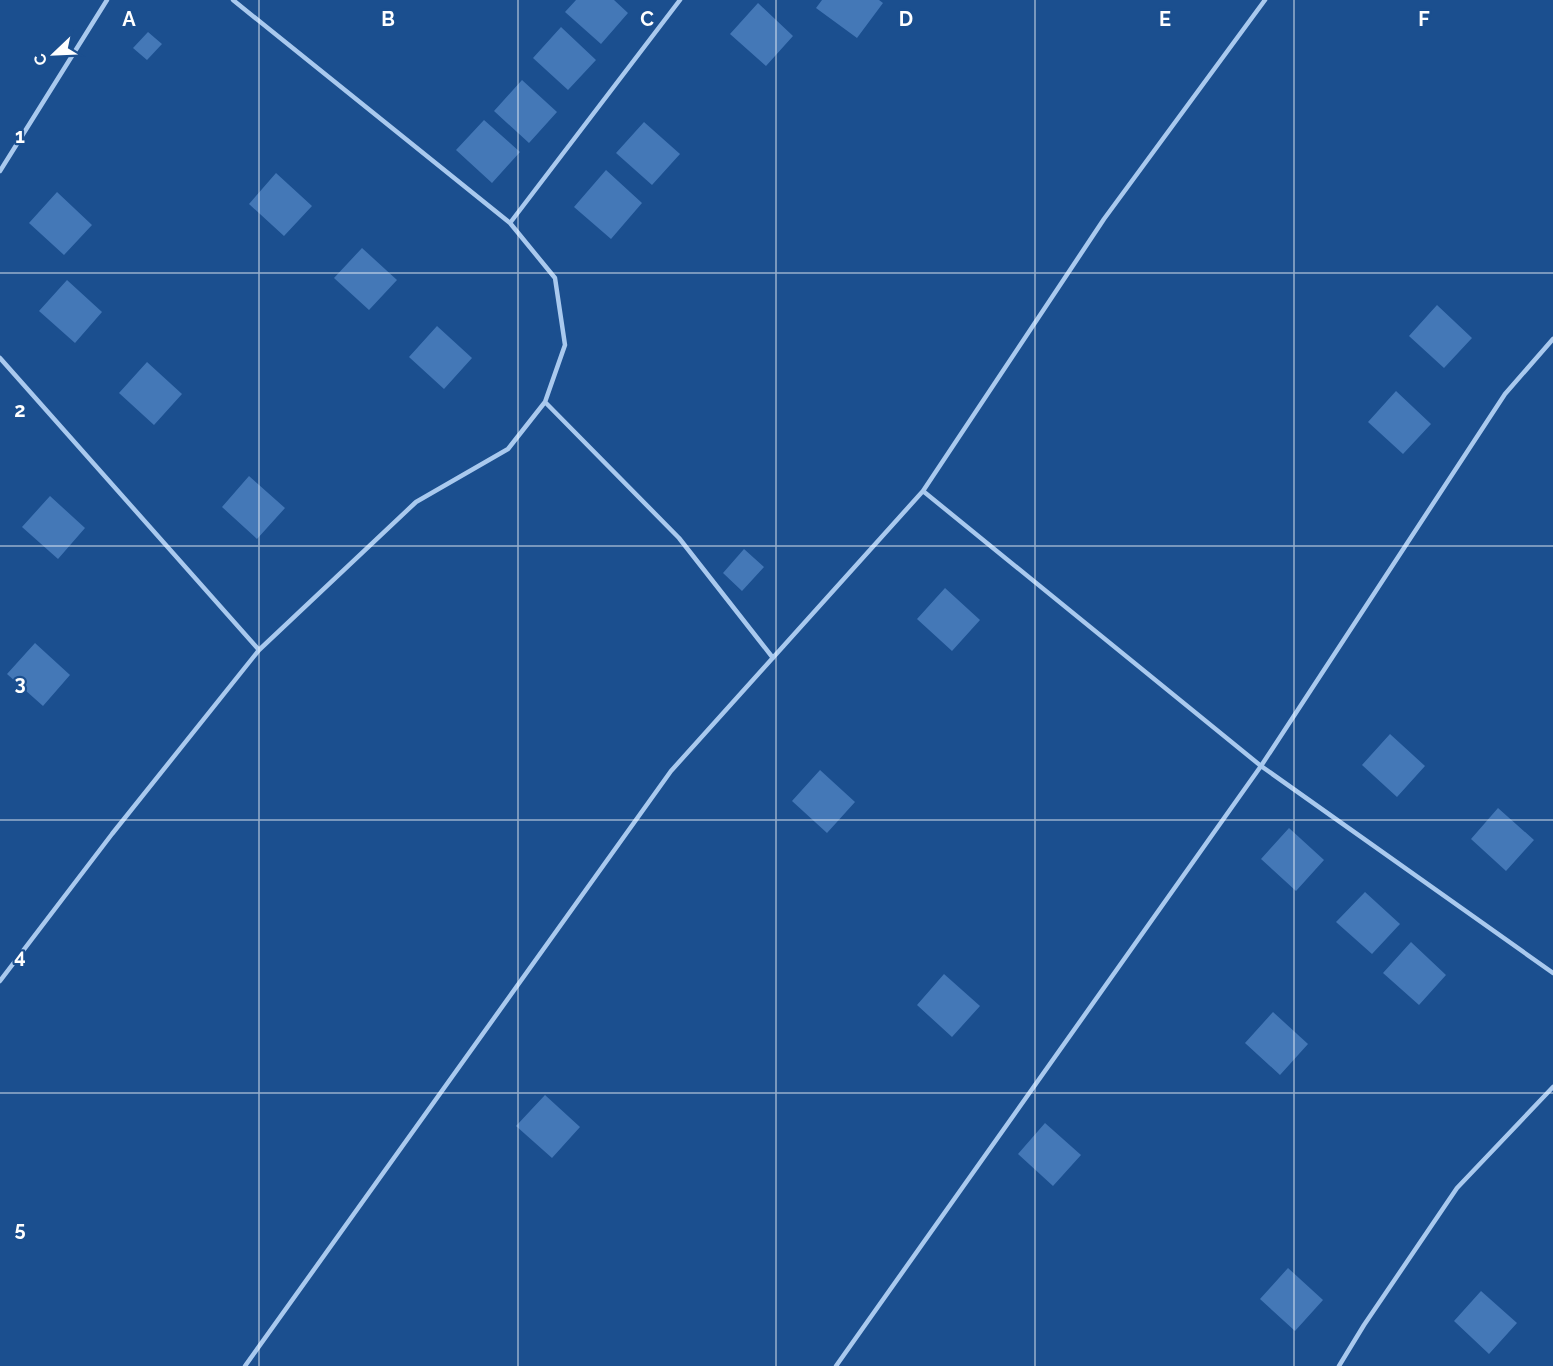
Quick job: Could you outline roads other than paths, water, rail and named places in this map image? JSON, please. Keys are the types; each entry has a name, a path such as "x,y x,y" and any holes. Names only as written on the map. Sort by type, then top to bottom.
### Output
{"lane":[{"path":"0,171 107,0"},
{"path":"0,981 112,834 259,650 416,502 508,448 545,402 565,345 555,278 510,223 233,0"},
{"path":"510,223 680,0"},
{"path":"245,1366 671,771 923,491 1104,219 1265,0"},
{"path":"839,1365 1261,766 1505,394 1553,339"},
{"path":"0,358 259,650"},
{"path":"545,402 679,538 773,658"},
{"path":"923,491 1261,766 1553,973"},
{"path":"1339,1366 1364,1325 1457,1188 1553,1088"}]}
